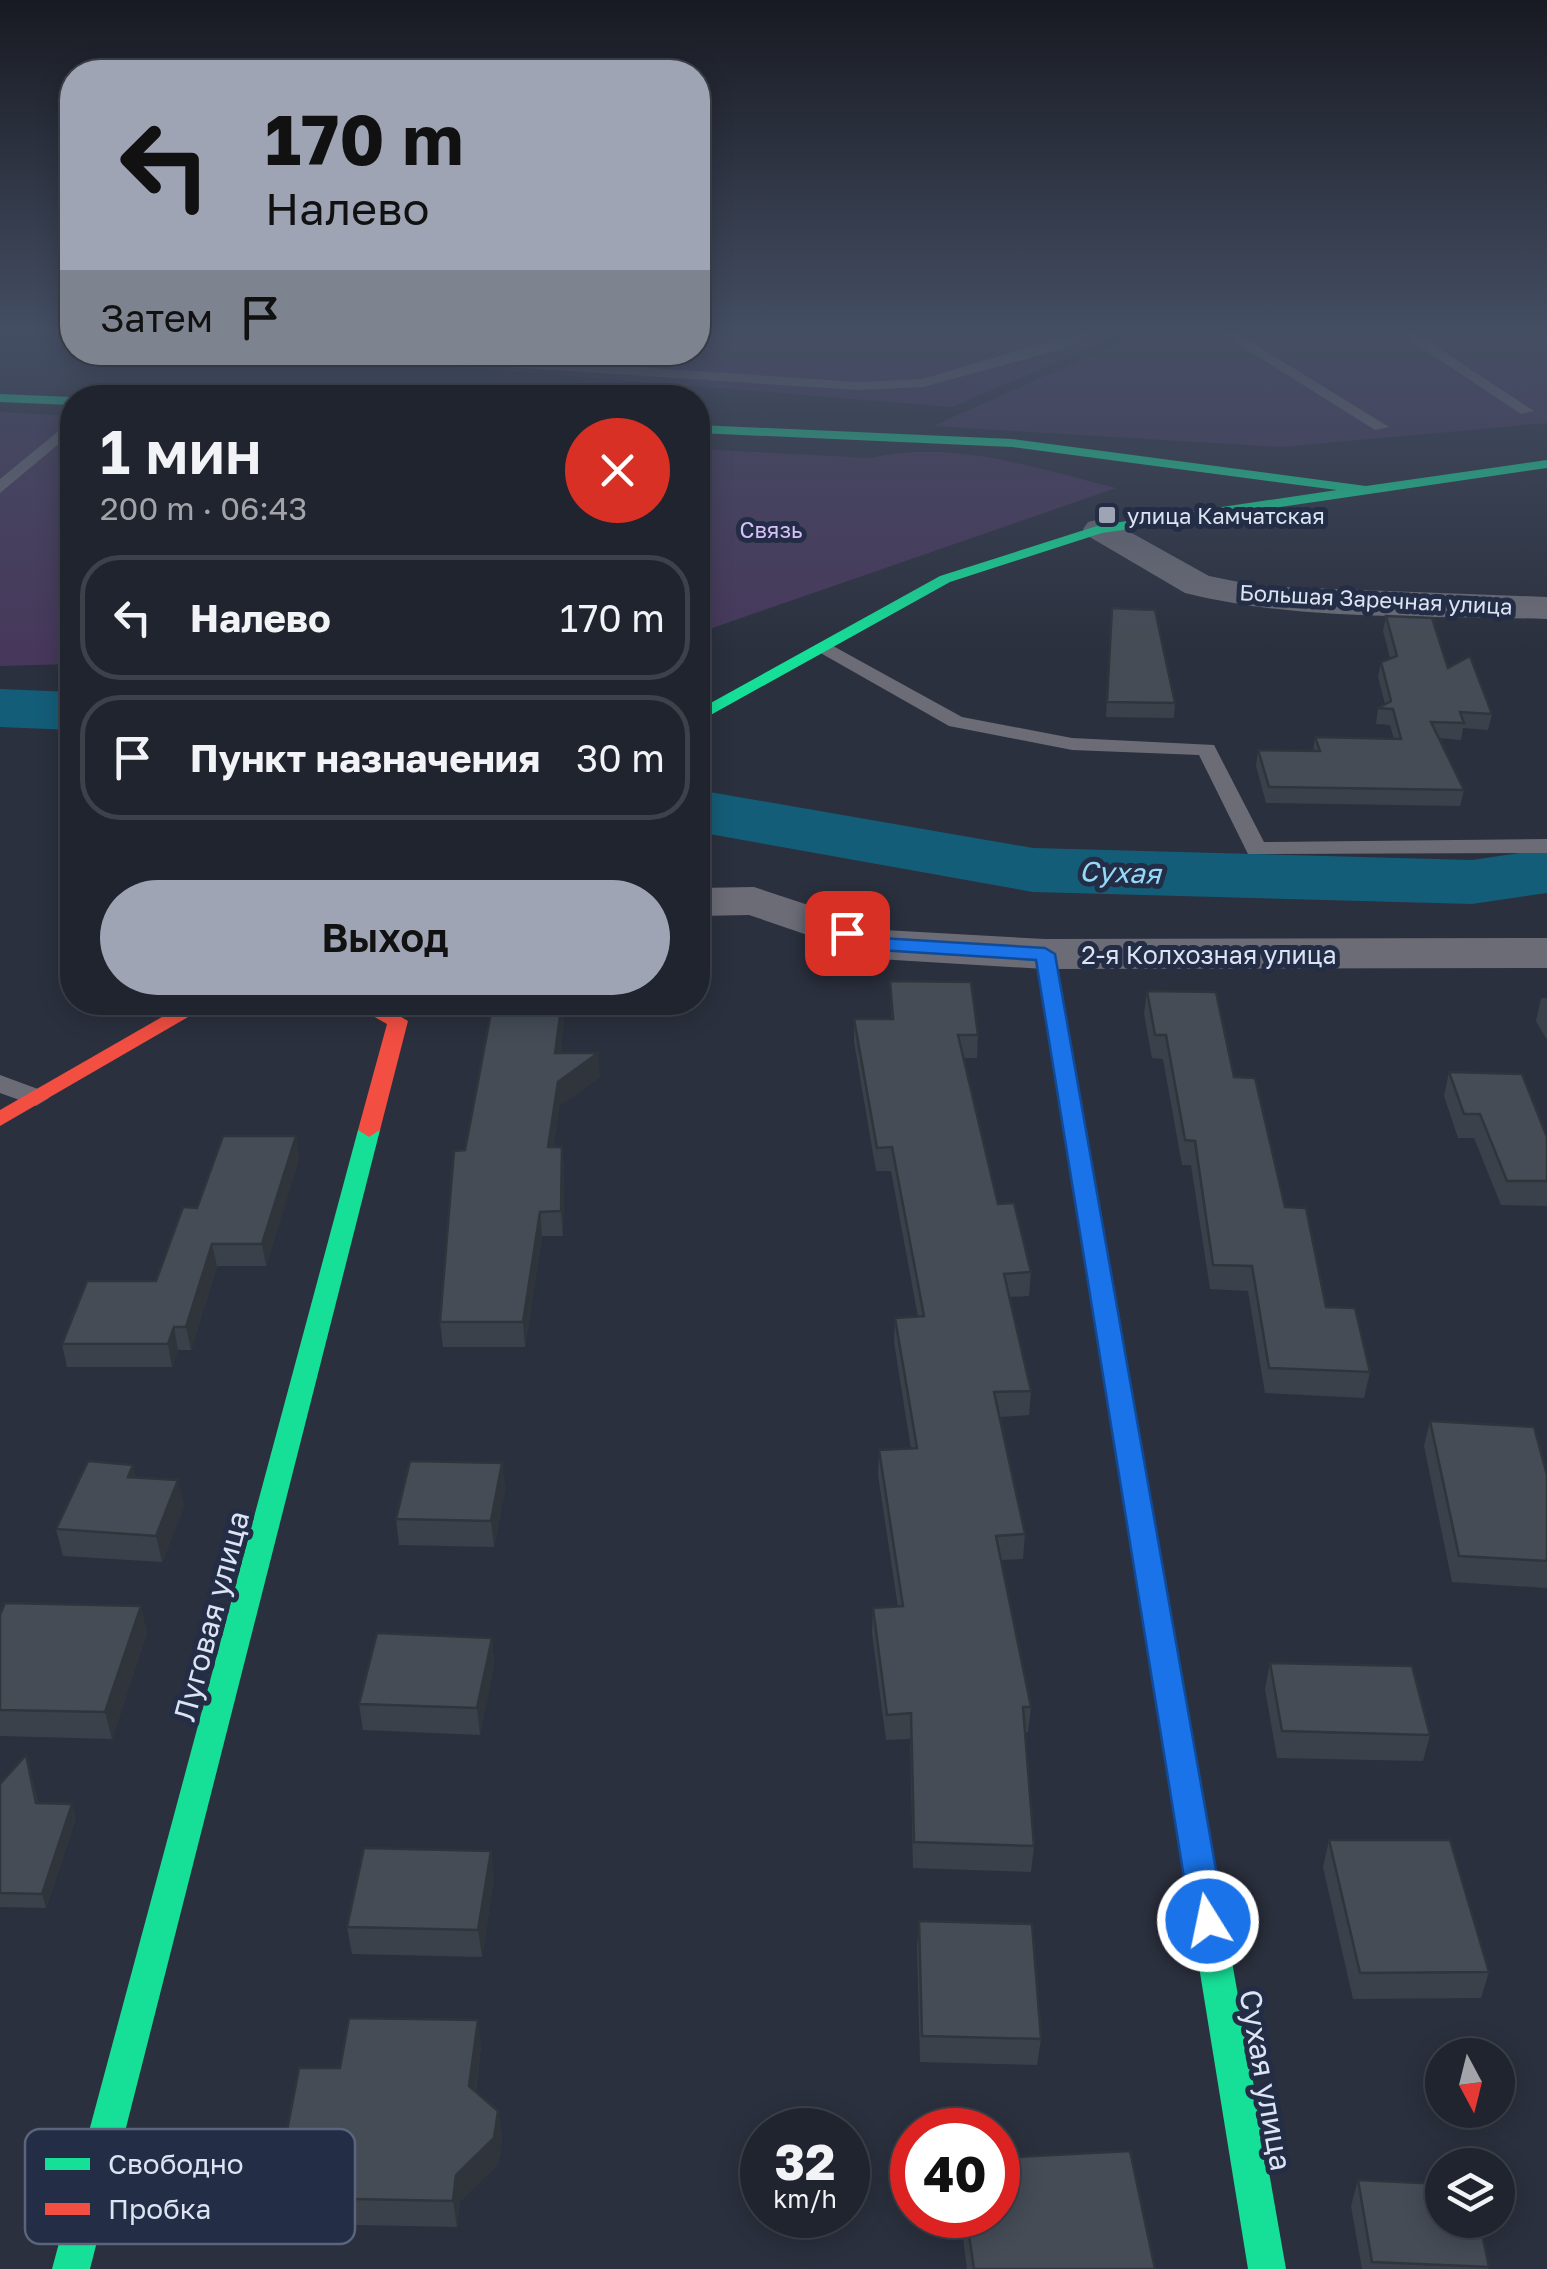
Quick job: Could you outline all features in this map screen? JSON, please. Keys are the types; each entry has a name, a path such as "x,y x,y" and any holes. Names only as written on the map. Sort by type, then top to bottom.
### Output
{"street":[{"path":"942,440 1012,443 1365,490"},
{"path":"710,710 945,579 1100,530 1547,464"},
{"name":"Большая Заречная улица","path":"1100,530 1198,585 1259,598 1547,608"},
{"name":"2-я Колхозная улица","path":"710,902 754,901 878,944 1045,954 1547,953"},
{"name":"Сухая улица","path":"1045,954 1267,2269"},
{"path":"0,1119 181,1015"},
{"name":"Луговая улица","path":"107,2129 387,1015"},
{"name":"Луговая улица","path":"72,2269 78,2244"}],"lane":[{"path":"0,488 55,440"},
{"path":"824,647 956,722 1072,744 1207,749 1256,848 1547,846"},
{"path":"0,1084 36,1098"}],"green space":[{"path":"0,440 60,440 60,664 0,666"},
{"path":"1163,440 1360,440 1281,447"},
{"name":"Связь","path":"710,450 870,458 901,453 963,454 1116,488 710,629"}],"building":[{"path":"1112,608 1155,610 1175,703 1107,702"},
{"path":"1386,616 1432,618 1448,668 1470,656 1492,714 1460,712 1464,723 1431,722 1464,790 1269,787 1258,750 1320,751 1315,737 1401,739 1393,709 1378,708 1391,701 1381,662 1397,656"},
{"path":"890,981 971,982 978,1035 958,1035 998,1204 1014,1203 1031,1272 1004,1274 1031,1391 994,1392 1025,1534 996,1536 1031,1707 1023,1707 1034,1846 914,1842 911,1713 887,1715 873,1608 903,1606 879,1450 917,1448 895,1318 924,1316 892,1147 877,1148 854,1019 893,1019"},
{"path":"1147,991 1216,992 1234,1077 1255,1078 1285,1207 1306,1208 1326,1307 1355,1308 1370,1372 1269,1368 1252,1266 1213,1265 1195,1141 1185,1140 1166,1035 1155,1035"},
{"path":"491,1015 560,1015 555,1053 598,1053 558,1082 548,1147 562,1147 561,1211 540,1212 523,1322 440,1322 454,1151 465,1150"},
{"path":"1449,1072 1522,1074 1547,1137 1547,1181 1507,1181 1480,1114 1464,1114"},
{"path":"223,1136 296,1136 262,1244 212,1244 186,1327 174,1327 168,1344 62,1344 87,1281 156,1281 183,1207 197,1208"},
{"path":"1430,1421 1534,1427 1547,1475 1547,1561 1459,1556"},
{"path":"88,1461 133,1465 128,1477 178,1480 156,1536 56,1529"},
{"path":"410,1461 502,1463 491,1521 396,1519"},
{"path":"5,1603 141,1606 105,1712 0,1710 0,1615"},
{"path":"377,1633 492,1638 477,1708 359,1704"},
{"path":"1270,1663 1412,1666 1430,1735 1282,1731"},
{"path":"26,1755 36,1803 72,1804 42,1894 0,1893 0,1784"},
{"path":"1329,1840 1450,1840 1489,1972 1360,1973"},
{"path":"364,1848 491,1851 478,1930 347,1927"},
{"path":"919,1921 1032,1924 1041,2039 922,2036"},
{"path":"349,2018 478,2020 469,2086 498,2111 494,2138 456,2175 453,2201 355,2199 355,2129 287,2129 299,2068 340,2068"},
{"path":"1130,2151 1155,2269 974,2269 969,2238 1020,2238 1020,2157"},
{"path":"1358,2180 1425,2183 1425,2238 1483,2238 1489,2267 1372,2262"}],"waterway":[{"name":"Сухая","path":"0,708 60,710"},
{"name":"Сухая","path":"710,813 1033,870 1472,882 1547,871"}],"traffic: fast":[{"path":"942,440 1012,443 1365,490"},
{"path":"710,710 945,579 1100,529 1547,464"},
{"path":"1045,954 1267,2269"},
{"path":"108,2129 369,1130"},
{"path":"71,2269 78,2244"}],"traffic: jam":[{"path":"0,1119 181,1015"},
{"path":"369,1130 398,1021 385,1015"}],"place":[{"name":"улица Камчатская","path":"1107,515"}],"route":[{"path":"847,933 878,944 1045,954 1208,1921"}]}
